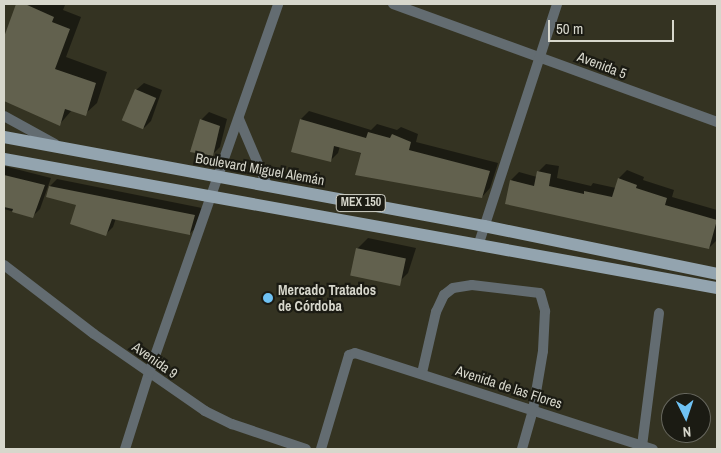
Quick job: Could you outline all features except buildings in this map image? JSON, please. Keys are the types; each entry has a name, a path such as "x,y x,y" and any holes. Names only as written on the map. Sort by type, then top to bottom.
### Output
{"main road":[{"name":"Boulevard Miguel Alemán","path":"4,137 56,144 219,177 716,271"},
{"name":"MEX 150","path":"4,159 717,288"}],"street":[{"path":"126,449 149,373 213,196 278,4"},
{"name":"Avenida 5","path":"393,4 717,122"},
{"path":"478,246 557,4"},
{"path":"4,116 56,144"},
{"path":"239,119 267,185"},
{"name":"Avenida 9","path":"4,266 149,373 205,411 232,424 306,449"},
{"path":"422,373 436,312 449,291 453,288 472,285 540,293 545,311 545,332 533,410 522,449"},
{"path":"642,446 659,313"},
{"name":"Avenida de las Flores","path":"321,449 349,355 355,353 422,373 653,449"}],"place":[{"name":"Mercado Tratados de Córdoba","path":"268,298"}]}
